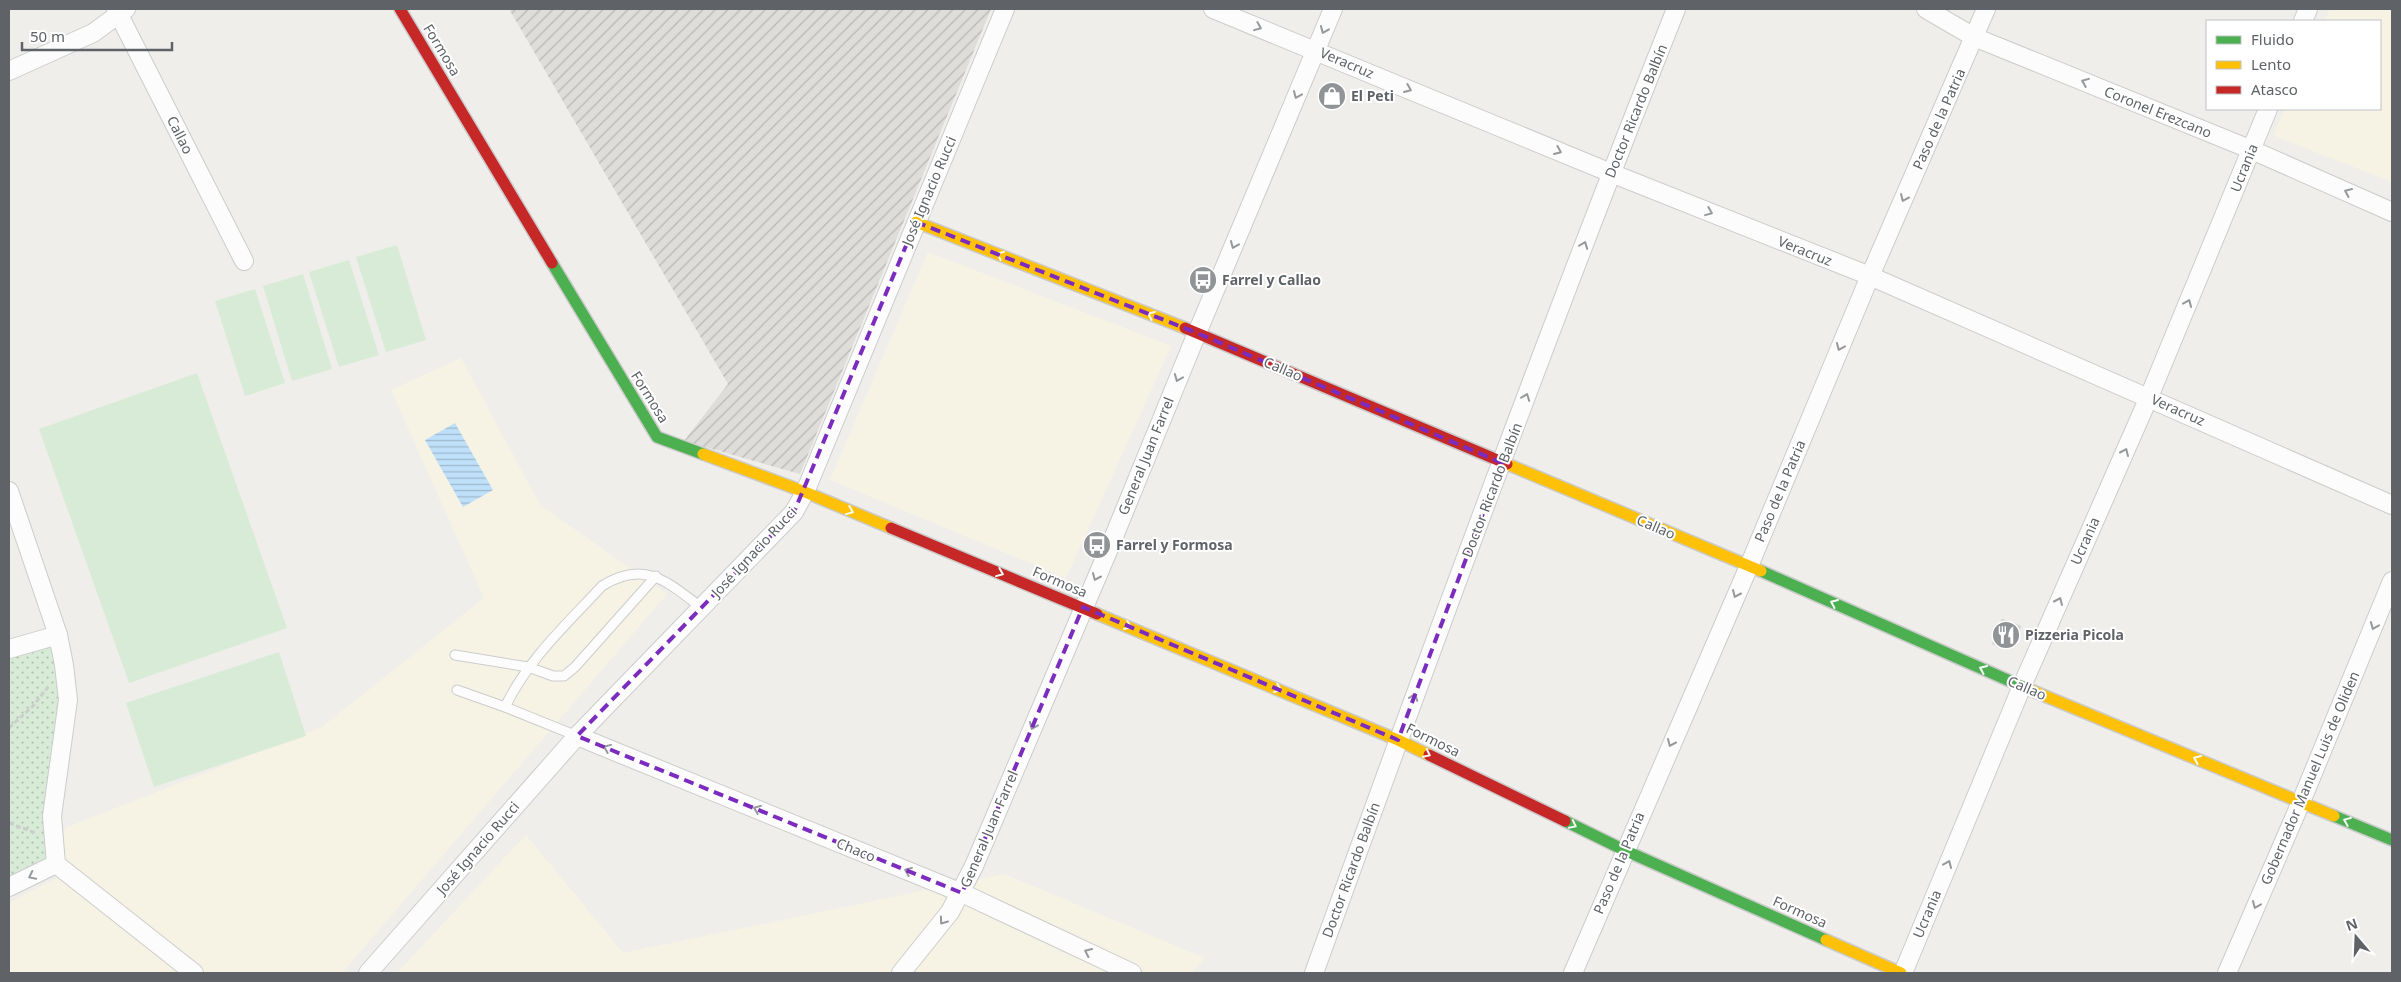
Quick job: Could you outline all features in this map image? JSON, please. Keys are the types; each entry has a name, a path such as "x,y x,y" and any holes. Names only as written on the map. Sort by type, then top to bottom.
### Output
{"street":[{"name":"Formosa","path":"400,9 653,432 668,442 805,492 1398,740 1624,850 1902,973"},
{"name":"José Ignacio Rucci","path":"368,973 577,736 794,512 805,492 1005,9"},
{"name":"Veracruz","path":"1213,9 1611,173 1870,276 2392,505"},
{"name":"General Juan Farrel","path":"901,973 936,931 962,893 1112,542 1196,333 1333,9"},
{"name":"Doctor Ricardo Balbín","path":"1314,973 1398,740 1502,463 1611,173 1676,9"},
{"name":"Coronel Erezcano","path":"1926,9 1974,37 2252,150 2392,212"},
{"name":"Paso de la Patria","path":"1573,973 1624,850 1749,566 1870,276 1986,9"},
{"name":"Callao","path":"121,11 244,261"},
{"path":"9,71 93,33 121,11"},
{"name":"Ucrania","path":"1902,973 2022,686 2149,397 2268,110"},
{"name":"Callao","path":"916,222 1196,333 1749,566 2022,686 2392,840"},
{"path":"9,490 58,635 64,665 68,700 52,816 56,864 194,973"},
{"name":"Gobernador Manuel Luis de Oliden","path":"2227,973 2301,802 2392,581"},
{"path":"9,649 58,635"},
{"name":"Chaco","path":"577,736 962,893 1132,973"},
{"path":"9,887 56,864"}],"lane":[{"path":"505,706 516,684 528,667 602,586 617,577 628,574 656,576 702,608"},
{"path":"455,655 528,667 553,676 564,676 575,667 656,576"},
{"path":"457,690 505,706 577,736"}],"path":[{"path":"9,728 33,706 64,665"},
{"path":"9,823 53,839"}],"highlighted area":[{"path":"916,222 1197,333 1502,463 1398,740 1083,607 962,893 577,736 794,512"}],"shaded area":[{"path":"509,9 991,9 800,474 684,441 728,384"},
{"path":"2330,9 2392,9 2392,182 2273,135 2285,110 2381,110 2381,20 2324,20"},
{"path":"928,252 1171,346 1066,578 830,480"},
{"path":"461,358 540,505 667,594 342,973 9,973 9,903 59,877 65,828 322,727 484,598 391,390"},
{"path":"526,835 623,953 1004,874 1205,958 1192,973 397,973"}],"green space":[{"path":"397,245 426,340 386,352 356,257"},
{"path":"349,260 379,355 339,367 309,272"},
{"path":"303,274 332,369 292,381 263,286"},
{"path":"255,289 285,383 245,396 215,301"},
{"path":"197,373 287,628 129,683 39,429"},
{"path":"58,635 64,665 56,864 9,887 9,649"},
{"path":"279,652 306,736 154,787 126,703"}],"water":[{"path":"455,423 493,490 463,507 425,440"}],"building":[{"name":"Pizzeria Picola","path":"2002,619 2021,626 2014,644 2003,648 1992,644"}],"traffic: fast":[{"path":"552,263 657,437 703,454"},
{"path":"1761,571 2028,689"},
{"path":"2334,816 2392,840"},
{"path":"1565,821 1624,850 1826,940"}],"traffic: slow":[{"path":"916,222 1185,328"},
{"path":"703,454 805,492 891,528"},
{"path":"1507,464 1761,571"},
{"path":"1097,614 1398,740 1429,755"},
{"path":"2028,689 2334,816"},
{"path":"1826,940 1901,973"}],"traffic: jam":[{"path":"400,9 552,263"},
{"path":"1185,328 1507,464"},
{"path":"891,528 1097,614"},
{"path":"1429,755 1565,821"}],"place":[{"name":"El Peti","path":"1332,96"},
{"name":"Farrel y Callao","path":"1203,280"},
{"name":"Farrel y Formosa","path":"1097,545"},
{"name":"Pizzeria Picola","path":"2006,635"}]}
